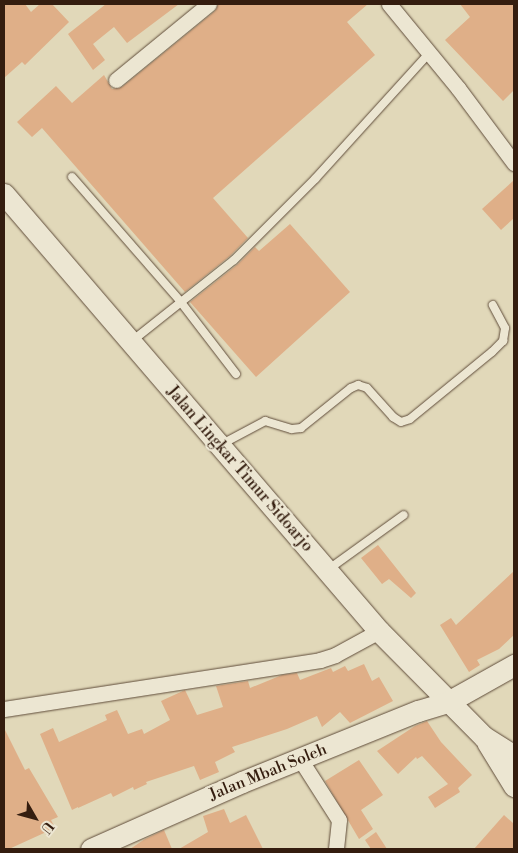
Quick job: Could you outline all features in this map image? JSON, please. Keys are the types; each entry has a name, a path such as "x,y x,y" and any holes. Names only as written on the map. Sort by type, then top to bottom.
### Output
{"main road":[{"name":"Jalan Lingkar Timur Sidoarjo","path":"4,194 379,632 484,736"},
{"name":"Jalan Mbah Soleh","path":"91,849 300,759 418,711 448,702 514,665"},
{"path":"484,736 514,756"},
{"path":"484,736 514,786"}],"street":[{"path":"116,80 209,4"},
{"path":"389,4 430,52 514,163"},
{"path":"4,709 320,660 335,655 379,632"},
{"path":"300,759 339,820 336,849"}],"lane":[{"path":"131,342 180,301 234,260 316,179 430,52"},
{"path":"72,177 180,301 236,374"},
{"path":"219,446 265,421 292,429 301,428 351,388 358,385 367,388 393,417 402,422 410,419 492,352 503,340 505,328 493,305"},
{"path":"327,570 404,515"}],"building":[{"path":"4,4 25,4 31,12 40,4 52,4 69,22 25,65 22,62 4,78"},
{"path":"106,4 179,4 127,43 114,27 93,44 105,60 93,70 68,34"},
{"path":"218,4 368,4 347,22 375,55 213,198 248,238 230,256 185,292 42,128 32,137 17,122 56,86 72,103 104,75 112,89 122,87 215,11"},
{"path":"460,4 514,4 514,90 503,101 445,40 470,17"},
{"path":"514,180 514,218 501,230 482,209"},
{"path":"290,224 350,292 256,377 190,302 238,264 255,247 259,251"},
{"path":"378,545 416,593 411,598 389,579 382,584 361,558"},
{"path":"514,571 514,635 499,649 477,660 480,665 469,672 440,625 451,618 456,625"},
{"path":"364,664 372,681 379,677 393,701 350,723 340,712 322,727 317,716 287,729 232,747 235,752 215,762 219,772 200,780 194,766 146,782 147,784 134,790 133,787 113,797 111,793 72,810 40,734 53,728 59,742 107,720 105,715 117,710 128,734 142,729 144,734 170,720 161,701 185,690 197,715 223,707 216,686 248,681 250,688 282,675 297,673 300,680 331,668 333,672 345,666 348,671"},
{"path":"427,721 441,742 472,775 458,788 460,792 435,808 428,797 448,784 422,756 417,759 416,757 398,774 377,751 415,726"},
{"path":"4,728 25,770 29,768 58,817 51,820 55,828 9,849 4,849"},
{"path":"359,760 383,795 361,810 373,829 359,839 325,781"},
{"path":"224,809 230,823 246,815 263,849 179,849 208,832 203,816"},
{"path":"504,815 514,824 514,849 474,849"},
{"path":"164,830 172,849 130,849 145,839"},
{"path":"376,832 387,849 371,849 365,840"}]}
